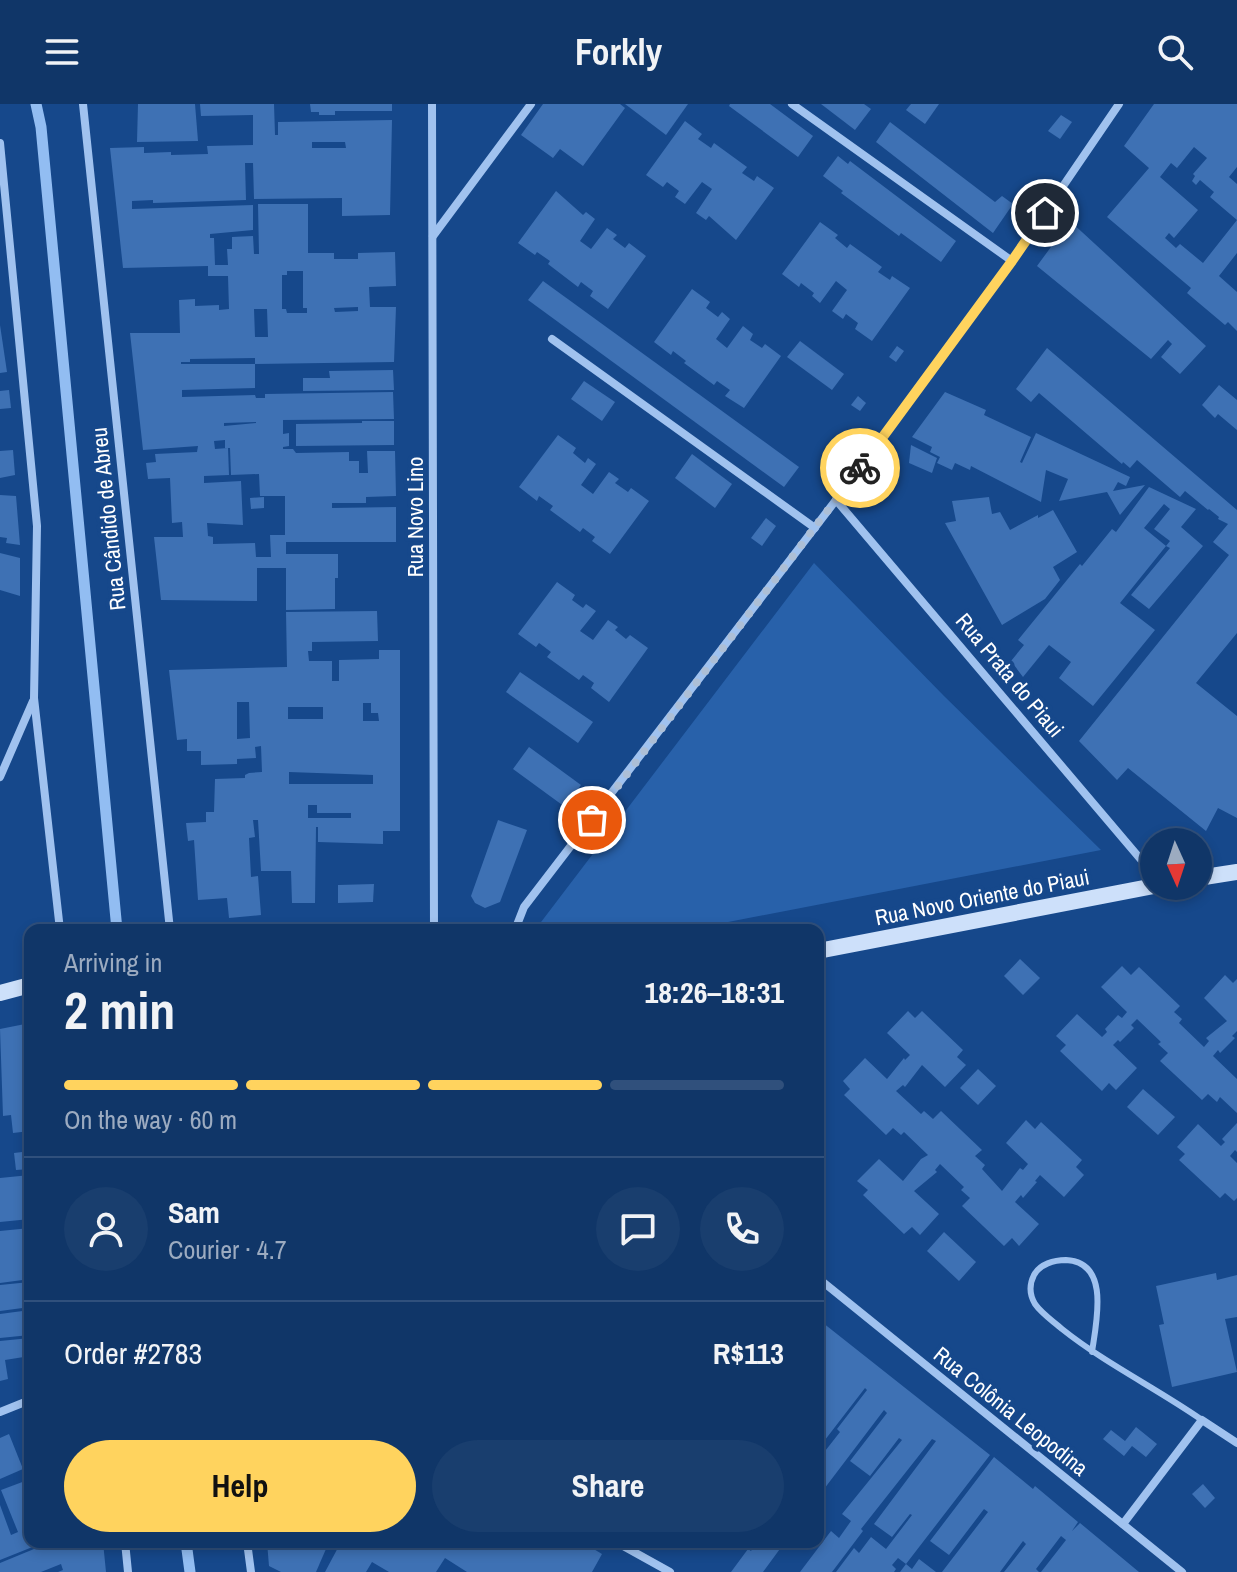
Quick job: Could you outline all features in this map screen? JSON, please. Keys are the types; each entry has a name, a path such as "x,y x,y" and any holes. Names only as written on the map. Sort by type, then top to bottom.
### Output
{"street":[{"name":"Rua Cândido de Abreu","path":"83,104 169,924"},
{"name":"Rua Novo Lino","path":"432,104 434,924"},
{"path":"432,236 531,104"},
{"path":"792,104 1012,261"},
{"path":"517,924 524,907 815,528 1012,261 1119,104"},
{"path":"0,143 37,526 34,698 59,924"},
{"path":"552,339 815,528"},
{"name":"Rua Prata do Piaui","path":"836,500 1140,858"},
{"path":"0,777 34,698"},
{"path":"1212,876 1237,872"},
{"name":"Rua Novo Oriente do Piaui","path":"824,950 1140,889"},
{"path":"0,993 24,987"},
{"name":"Rua Colônia Leopodina","path":"824,1283 1182,1572"},
{"path":"0,1412 24,1402"},
{"path":"1123,1524 1202,1420 1237,1443"},
{"path":"126,1548 128,1572"},
{"path":"248,1548 251,1572"},
{"path":"627,1548 670,1572"}],"lane":[{"path":"1092,1352 1097,1290 1093,1274 1081,1263 1052,1261 1038,1269 1032,1279 1030,1291 1041,1312 1092,1352 1202,1420"}],"shaded area":[{"path":"814,563 1101,850 718,924 540,924"}],"building":[{"path":"138,104 195,104 198,141 137,142"},
{"path":"200,104 274,104 275,135 278,135 278,122 392,120 390,215 342,216 342,198 254,199 253,163 245,163 246,200 132,201 132,209 253,205 253,230 210,234 210,238 214,238 215,265 228,265 227,249 232,249 232,237 253,236 254,254 259,254 258,204 308,204 308,253 334,253 334,259 358,259 358,253 395,252 396,286 369,287 370,307 396,307 394,362 255,364 255,388 182,390 182,397 255,395 256,398 265,398 265,394 393,392 394,419 283,420 283,434 289,433 289,446 283,449 293,449 296,453 349,452 349,461 359,461 359,473 368,473 367,451 395,451 396,496 366,497 366,503 332,503 332,508 396,507 396,542 286,542 286,554 338,554 335,609 286,610 286,568 257,568 257,601 161,600 154,537 183,537 182,522 172,523 170,478 148,479 146,463 156,462 155,454 197,452 198,446 143,450 130,333 180,333 179,300 195,299 195,306 219,305 219,310 229,309 228,276 208,276 208,266 123,268 110,148 144,147 144,153 171,152 171,155 208,154 207,146 253,145 253,115 201,116","holes":["312,142 345,142 346,148 312,148","287,271 303,271 303,308 307,308 307,313 287,313 286,309 282,309 282,275 287,275","358,307 358,311 335,312 334,308","254,309 267,309 268,337 255,337","255,358 255,364 181,364 190,362 190,359","256,422 256,423 224,426 224,423","225,440 225,448 228,448 215,449 214,441","230,448 231,475 259,474 260,496 285,496 285,535 270,535 271,557 256,557 255,543 213,544 213,537 208,536 207,523 243,525 241,481 204,483 204,476 229,475"]},
{"path":"310,104 392,104 392,111 335,111 335,115 319,115 319,112 311,112"},
{"path":"543,104 620,104 625,108 583,166 560,149 553,158 521,135"},
{"path":"625,104 688,104 666,135"},
{"path":"730,104 770,104 813,136 798,157"},
{"path":"821,104 864,104 871,109 855,130"},
{"path":"911,104 939,104 925,124 906,110"},
{"path":"1154,104 1237,104 1237,167 1229,177 1237,184 1237,220 1237,253 1219,276 1237,292 1237,331 1228,322 1225,325 1187,293 1191,288 1107,217 1149,168 1124,146","holes":["1194,147 1207,158 1193,174 1192,181 1196,185 1200,180 1214,192 1210,197 1237,220 1203,263 1180,244 1176,248 1165,238 1169,233 1174,238 1198,210 1160,177 1171,163 1177,168"]},
{"path":"1061,115 1072,122 1060,139 1048,131"},
{"path":"685,121 702,134 698,139 711,148 714,143 747,167 742,173 754,181 757,176 774,188 736,240 709,216 706,220 696,213 712,189 702,182 685,204 675,197 679,191 667,182 663,187 646,175"},
{"path":"890,122 995,202 1002,196 1013,204 993,233 876,142"},
{"path":"838,156 848,164 850,161 956,241 941,262 901,233 899,236 823,176"},
{"path":"556,191 583,215 586,212 595,219 580,241 591,249 607,228 617,235 613,239 625,248 629,243 646,256 608,309 590,296 593,291 581,282 578,287 548,264 550,261 518,243"},
{"path":"1070,221 1206,346 1180,374 1161,357 1172,344 1168,340 1151,359 1037,266"},
{"path":"820,222 838,235 835,238 847,248 850,244 882,267 878,272 890,280 892,276 910,288 872,341 855,329 858,323 846,314 843,319 832,311 847,290 836,281 820,303 812,296 814,293 801,283 799,287 782,274"},
{"path":"543,281 799,467 784,487 528,300"},
{"path":"692,289 710,302 706,308 718,317 722,312 730,319 716,339 727,348 743,326 753,334 750,340 762,348 765,344 781,356 744,408 725,396 730,390 717,381 714,385 673,351 671,355 654,342"},
{"path":"0,325 7,372 0,373"},
{"path":"800,341 844,374 832,390 787,357"},
{"path":"897,346 904,351 896,362 889,357"},
{"path":"1047,348 1237,510 1237,633 1196,683 1237,716 1237,818 1218,808 1208,828 1202,828 1128,768 1117,780 1079,741 1229,555 1213,542 1228,524 1185,491 1180,497 1137,460 1130,468 1122,464 1039,393 1031,402 1016,389"},
{"path":"393,370 394,390 303,391 303,378 330,378 329,371"},
{"path":"584,381 615,402 602,421 571,399"},
{"path":"1219,385 1237,400 1237,430 1218,414 1215,418 1202,405"},
{"path":"9,390 11,408 0,409 0,391"},
{"path":"945,392 986,410 984,415 1031,437 1022,463 1036,433 1130,477 1126,486 1118,482 1113,491 1145,485 1120,515 1107,492 1059,501 1068,479 1046,470 1041,502 971,466 970,470 955,463 952,470 937,463 940,457 930,452 932,447 912,437"},
{"path":"858,396 866,403 860,411 851,405"},
{"path":"394,421 394,445 296,446 296,424"},
{"path":"558,435 576,448 573,453 585,463 588,458 596,464 581,485 593,494 609,472 619,479 615,483 628,492 631,488 649,501 610,554 592,541 595,537 583,528 580,532 550,510 553,506 539,496 537,501 519,487"},
{"path":"911,445 937,458 932,473 909,463"},
{"path":"13,450 15,475 0,478 0,451"},
{"path":"692,454 732,484 715,508 675,478"},
{"path":"1149,487 1196,509 1181,527 1203,546 1149,609 1131,595 1170,548 1166,546 1120,603 1155,630 1093,706 1059,678 1071,662 1049,645 1023,677 1011,661 1024,645 1018,640 1080,564 1082,566 1112,529 1116,532","holes":["1164,504 1170,509 1154,529 1170,541 1166,546 1144,528"]},
{"path":"0,495 16,496 20,545 6,543 7,538 0,537"},
{"path":"264,497 264,508 251,509 250,498"},
{"path":"989,497 992,514 1000,512 1010,530 1053,510 1077,552 1053,567 1060,580 1045,599 1002,625 945,523 956,521 952,501"},
{"path":"766,518 776,526 762,546 751,538"},
{"path":"0,553 20,558 20,596 0,590"},
{"path":"557,582 575,595 572,600 583,608 586,604 596,611 580,631 593,640 608,620 618,627 615,630 626,639 630,635 648,648 609,702 591,688 594,683 583,675 579,680 547,657 551,652 539,643 536,647 518,634"},
{"path":"377,611 378,641 312,642 312,651 308,651 309,661 332,661 332,681 339,681 339,660 379,659 379,650 400,650 400,831 383,831 383,844 318,842 316,827 315,903 292,903 291,871 261,871 258,820 253,820 255,837 249,838 251,877 258,876 261,915 229,918 227,898 198,900 194,840 188,841 186,823 206,822 206,812 214,812 215,779 245,778 249,773 262,772 261,746 255,747 256,758 237,759 237,764 201,765 201,751 187,751 187,739 177,740 169,670 287,667 286,612","holes":["237,702 249,702 250,738 237,739","363,703 371,703 371,713 378,713 379,721 363,721","288,707 323,707 323,719 288,719","289,772 373,775 373,784 289,784","308,805 317,805 317,813 351,813 351,818 308,818"]},
{"path":"520,672 593,722 578,743 506,692"},
{"path":"529,747 581,785 565,807 513,769"},
{"path":"498,820 527,830 500,902 485,908 475,903 471,896"},
{"path":"374,884 373,902 338,903 338,885"},
{"path":"1020,959 1040,978 1023,995 1004,976"},
{"path":"1122,966 1131,975 1139,967 1180,1006 1174,1012 1182,1019 1179,1023 1204,1047 1209,1041 1206,1038 1227,1021 1204,998 1225,975 1233,983 1237,979 1237,1031 1232,1036 1235,1038 1213,1056 1237,1079 1237,1113 1220,1097 1217,1102 1208,1094 1202,1100 1160,1061 1168,1053 1137,1019 1131,1025 1134,1028 1113,1045 1137,1068 1116,1090 1109,1083 1102,1091 1060,1051 1066,1045 1056,1036 1077,1014 1102,1037 1118,1015 1122,1018 1127,1012 1101,987"},
{"path":"908,1011 915,1018 922,1011 963,1050 957,1057 966,1065 945,1087 922,1065 905,1087 903,1085 896,1091 921,1114 924,1111 933,1119 941,1111 982,1150 975,1156 985,1165 982,1169 1002,1191 1020,1168 1023,1170 1028,1164 1006,1143 1026,1120 1035,1129 1041,1122 1082,1160 1076,1167 1084,1175 1064,1197 1040,1175 1023,1198 1021,1195 1015,1202 1039,1224 1019,1246 1012,1238 1004,1246 962,1206 970,1198 961,1190 964,1187 940,1164 935,1170 937,1172 914,1191 939,1214 920,1235 912,1227 904,1234 863,1195 868,1190 857,1181 879,1159 903,1181 928,1155 904,1132 901,1135 893,1128 886,1135 844,1095 850,1089 843,1081 865,1058 887,1079 910,1055 887,1033"},
{"path":"24,1024 24,1132 13,1133 11,1115 3,1116 0,1029"},
{"path":"978,1069 996,1086 978,1105 960,1088"},
{"path":"1143,1089 1175,1117 1158,1135 1127,1107"},
{"path":"1237,1123 1237,1152 1235,1150 1230,1156 1237,1163 1237,1198 1234,1201 1225,1193 1220,1198 1179,1160 1185,1154 1177,1147 1198,1124 1221,1146 1225,1142 1222,1139"},
{"path":"24,1152 24,1169 16,1170 14,1153"},
{"path":"24,1176 24,1220 0,1222 0,1178"},
{"path":"24,1229 24,1280 0,1283 0,1231"},
{"path":"944,1232 976,1262 959,1281 927,1251"},
{"path":"1216,1273 1217,1280 1237,1275 1237,1317 1225,1319 1237,1372 1172,1387 1159,1325 1164,1324 1156,1286"},
{"path":"24,1283 24,1308 0,1311 0,1285"},
{"path":"24,1311 24,1336 0,1338 0,1314"},
{"path":"824,1324 990,1455 906,1564 898,1558 892,1565 896,1569 894,1572 836,1572 854,1548 859,1553 871,1537 886,1549 912,1515 892,1537 874,1524 936,1441 932,1439 861,1529 863,1531 832,1572 800,1572 818,1548 824,1548 824,1540 831,1531 839,1538 851,1521 842,1514 902,1440 899,1438 870,1476 850,1461 887,1413 884,1410 824,1489 824,1452 840,1432 837,1429 867,1390 865,1388 824,1441"},
{"path":"24,1339 24,1357 5,1360 8,1379 0,1381 0,1341"},
{"path":"1136,1427 1157,1444 1146,1457 1132,1446 1124,1456 1103,1439 1111,1430 1125,1441"},
{"path":"9,1434 23,1469 0,1479 0,1438"},
{"path":"994,1457 1078,1522 1072,1531 1080,1523 1139,1572 1041,1572 1066,1540 1061,1536 1036,1569 1039,1572 1004,1572 1026,1544 1023,1541 1000,1572 942,1572 988,1512 984,1509 949,1555 930,1541"},
{"path":"24,1481 24,1548 30,1548 0,1560 0,1505 11,1535 18,1532 1,1490"},
{"path":"1203,1484 1215,1498 1205,1508 1192,1494"},
{"path":"36,1548 104,1548 106,1572 58,1572 63,1570 61,1564 41,1572 0,1572 0,1563"},
{"path":"268,1548 326,1548 316,1572 281,1572 269,1566"},
{"path":"338,1548 592,1548 602,1554 592,1572 467,1572 445,1558 436,1572 389,1572 372,1562 366,1572 325,1572"},
{"path":"753,1548 781,1548 763,1572 731,1572 748,1549 751,1551"},
{"path":"919,1559 936,1572 900,1572 906,1564 912,1569"}],"waterway":[{"path":"36,104 41,127 116,924"},
{"path":"187,1548 190,1572"}],"way so far":[{"path":"592,820 860,468"}],"route":[{"path":"860,468 1045,213"}]}
